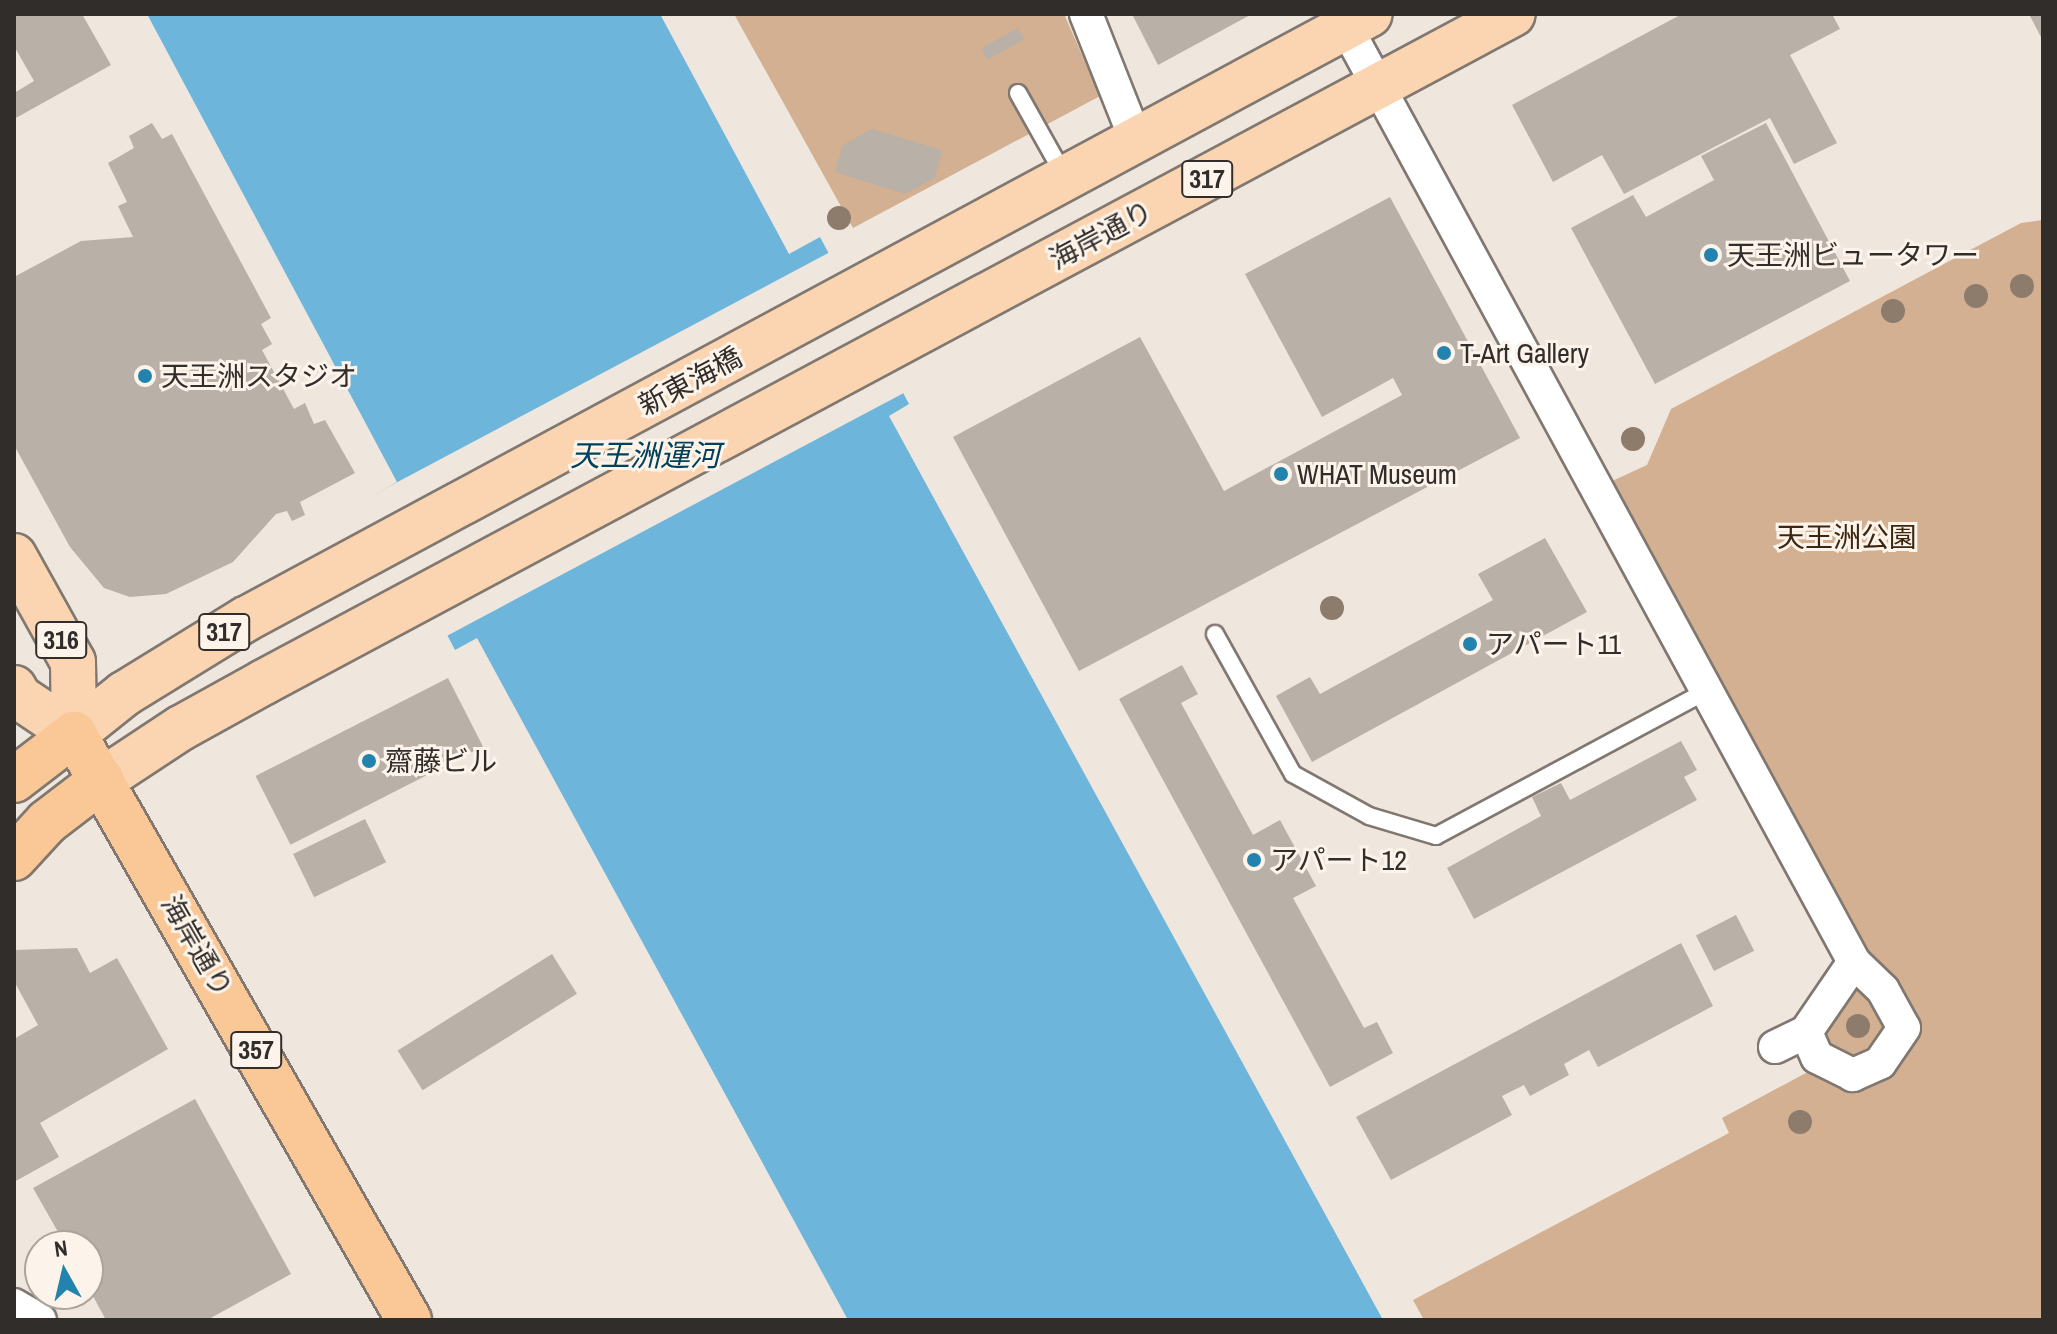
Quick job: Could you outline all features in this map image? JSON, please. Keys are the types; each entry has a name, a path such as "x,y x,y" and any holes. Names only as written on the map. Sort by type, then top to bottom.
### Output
{"highway":[{"path":"14,780 74,734"},
{"name":"海岸通り","path":"74,734 403,1318"},
{"path":"14,858 47,822 102,780"}],"main road":[{"name":"海岸通り","path":"102,780 195,720 416,605 1513,14"},
{"name":"317","path":"1065,177 1358,21"},
{"name":"新東海橋","path":"74,734 124,694 198,648 1065,177"},
{"name":"316","path":"14,556 73,662 74,734"},
{"name":"316","path":"14,688 74,734"}],"street":[{"path":"1086,14 1136,140"},
{"path":"1358,21 1377,87 1854,962 1883,990 1904,1028 1880,1063 1853,1075 1817,1057 1806,1032"},
{"path":"1775,1047 1806,1032 1854,962"},
{"path":"14,1305 40,1320"}],"lane":[{"path":"1018,93 1065,177"},
{"path":"1215,634 1293,774 1369,816 1436,836 1706,691"}],"green space":[{"path":"734,14 1064,14 1100,96 853,228"},
{"name":"天王洲公園","path":"2043,220 2043,1320 1424,1320 1413,1300 1729,1133 1722,1118 1817,1067 1806,1032 1854,962 1597,488 1647,465 1671,409 2021,223"}],"water":[{"name":"天王洲運河","path":"147,14 660,14 789,254 820,237 909,404 889,416 1383,1320 848,1320 477,638 455,650 374,495 397,482"}],"pier":[{"path":"832,251 907,391 444,637 369,497"}],"building":[{"path":"14,14 82,14 111,65 14,119 14,93 34,81 14,46"},
{"path":"1132,14 1252,14 1158,65"},
{"path":"1682,14 1832,14 1840,29 1790,55 1837,143 1794,164 1770,118 1624,194 1602,155 1553,182 1512,105"},
{"path":"2029,14 2043,14 2043,41"},
{"path":"1018,28 1024,39 988,60 981,48"},
{"name":"天王洲スタジオ","path":"152,123 162,139 172,134 271,318 261,324 272,344 262,350 294,409 305,403 314,424 325,420 355,473 300,502 305,515 292,521 287,511 276,514 233,562 166,594 130,597 104,588 70,547 14,445 14,277 81,241 133,237 118,206 127,202 108,163 134,148 129,136"},
{"name":"天王洲ビュータワー","path":"1766,123 1850,281 1655,384 1571,228 1633,195 1646,217 1714,180 1701,156"},
{"path":"872,129 942,150 935,178 905,194 835,172 843,145"},
{"path":"1390,197 1520,438 1079,671 953,437 1140,337 1224,491 1402,395 1393,378 1322,417 1245,274"},
{"name":"アパート11","path":"1545,538 1587,612 1312,762 1276,696 1310,677 1320,694 1493,600 1478,574"},
{"name":"アパート12","path":"1182,665 1198,694 1181,703 1253,835 1280,820 1316,886 1293,898 1364,1028 1377,1022 1393,1053 1330,1087 1119,699"},
{"name":"齋藤ビル","path":"448,678 483,747 290,845 256,776"},
{"path":"1681,741 1697,770 1684,777 1697,800 1474,919 1447,868 1541,816 1532,797 1561,783 1570,800"},
{"path":"365,819 386,862 314,897 293,854"},
{"path":"1736,915 1754,951 1714,971 1696,935"},
{"path":"1681,943 1713,1006 1598,1067 1589,1050 1564,1064 1569,1075 1530,1096 1524,1085 1502,1096 1512,1115 1391,1180 1356,1117"},
{"path":"77,948 90,973 117,958 168,1049 40,1123 59,1157 14,1182 14,1039 38,1025 14,981 14,950"},
{"path":"552,954 577,994 423,1090 398,1050"},
{"path":"195,1099 291,1274 207,1320 106,1320 101,1310 104,1310 104,1230 57,1230 33,1188"}],"place":[{"name":"天王洲ビュータワー","path":"1711,255"},
{"name":"T-Art Gallery","path":"1444,353"},
{"name":"天王洲スタジオ","path":"145,376"},
{"name":"WHAT Museum","path":"1281,474"},
{"name":"アパート11","path":"1470,644"},
{"name":"齋藤ビル","path":"369,761"},
{"name":"アパート12","path":"1254,860"}]}
